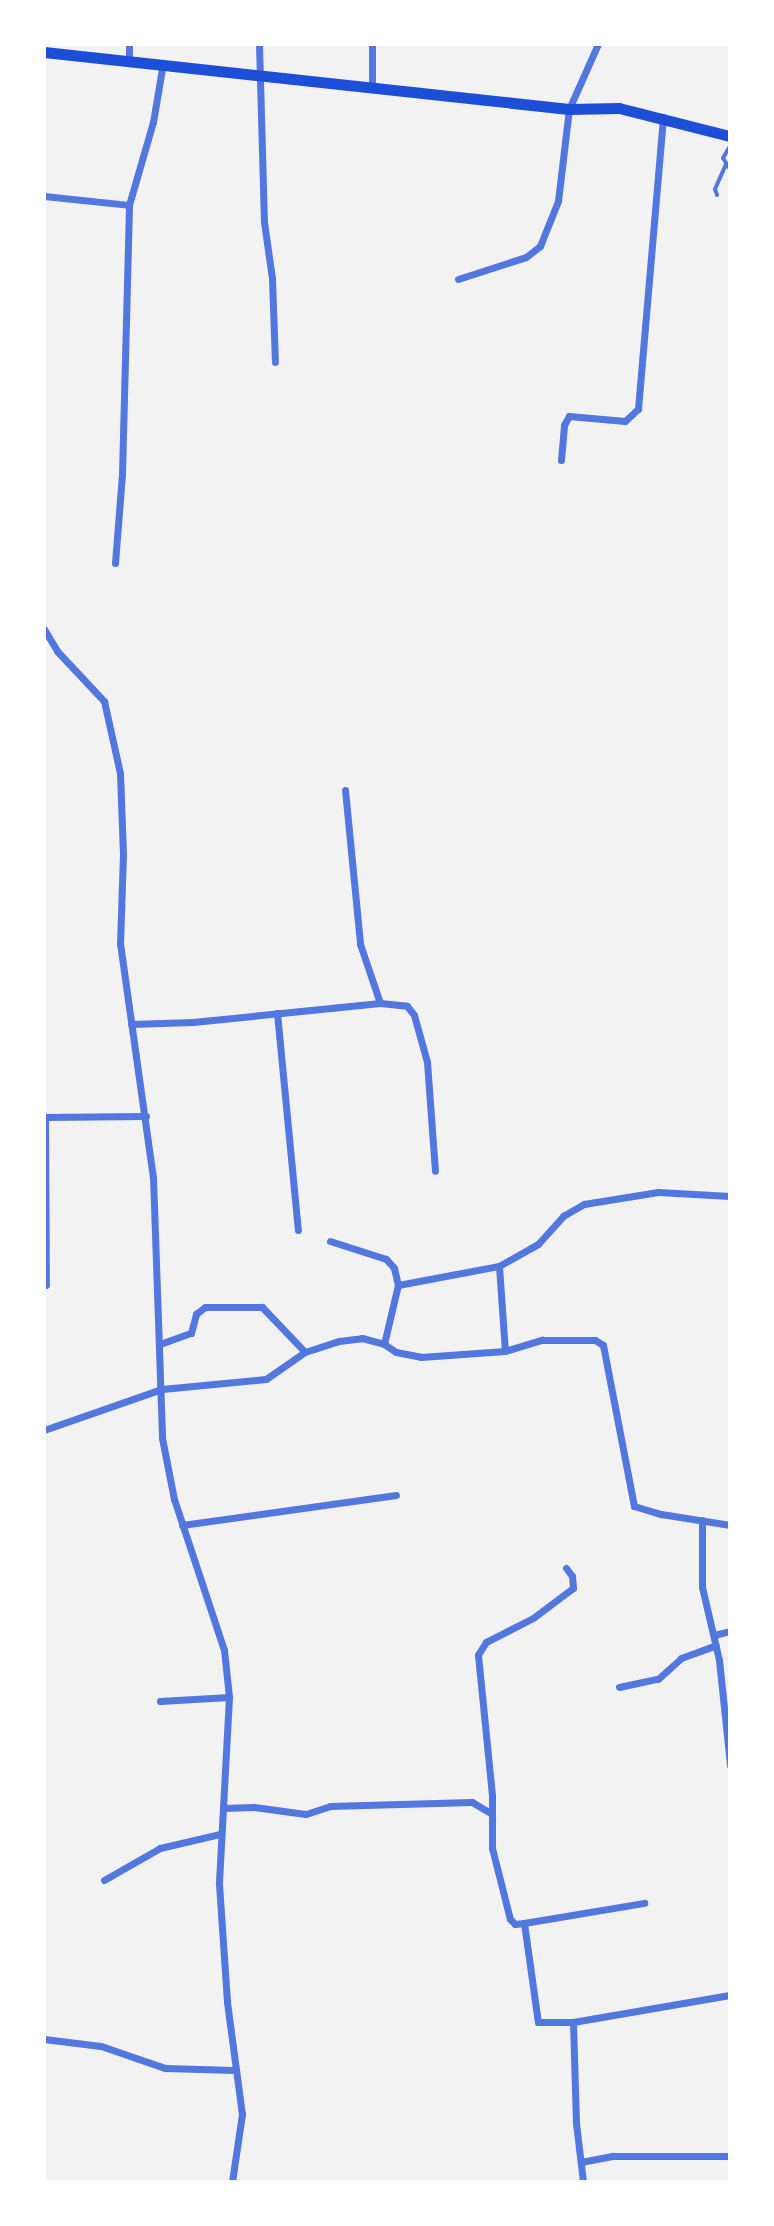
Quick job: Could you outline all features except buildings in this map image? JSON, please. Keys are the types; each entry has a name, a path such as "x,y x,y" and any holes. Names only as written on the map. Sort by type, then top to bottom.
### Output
{"main road":[{"path":"44,52 227,70 260,78 569,109 619,108 730,136"}],"street":[{"path":"129,44 129,60"},
{"path":"259,44 264,222 272,278 275,362"},
{"path":"372,44 372,87"},
{"path":"458,279 526,257 540,246 558,201 569,109 598,44"},
{"path":"115,563 122,474 129,205 153,122 163,63"},
{"path":"561,460 564,425 569,416 625,421 638,409 663,117"},
{"path":"44,196 129,205"},
{"path":"44,629 62,658 99,693 108,711 120,773 120,943 146,1116 167,1468 182,1525 218,1626 229,1697 219,1884 234,2070 242,2114 232,2182"},
{"path":"345,790 360,944 380,1003"},
{"path":"131,1024 380,1003 407,1006 420,1032 432,1100 435,1171"},
{"path":"277,1013 298,1230"},
{"path":"46,1285 44,1117 146,1116"},
{"path":"398,1285 499,1266 538,1244 563,1216 584,1204 658,1192 730,1196"},
{"path":"330,1241 386,1259 394,1268 398,1285 384,1344"},
{"path":"499,1266 505,1351"},
{"path":"160,1344 191,1333 196,1314 205,1307 262,1307 305,1352"},
{"path":"44,1430 162,1389 266,1379 318,1346 362,1338 384,1344 396,1352 421,1357 505,1351 542,1340 599,1341 632,1502 640,1509 730,1525"},
{"path":"182,1525 396,1495"},
{"path":"702,1520 702,1587 716,1645 730,1765"},
{"path":"566,1568 572,1576 573,1588 533,1618 486,1642 478,1655 492,1848 513,1923 644,1903"},
{"path":"714,1635 730,1631"},
{"path":"619,1687 658,1679 681,1658 716,1645"},
{"path":"160,1701 229,1697"},
{"path":"223,1808 254,1807 306,1814 330,1806 472,1802 491,1813"},
{"path":"104,1880 160,1848 220,1834"},
{"path":"524,1923 538,2022 573,2022 730,1995"},
{"path":"573,2022 583,2182"},
{"path":"44,2039 101,2046 165,2068 234,2070"},
{"path":"581,2162 632,2155 730,2156"}],"lane":[{"path":"717,195 715,189 728,166 723,158 730,146"}]}
